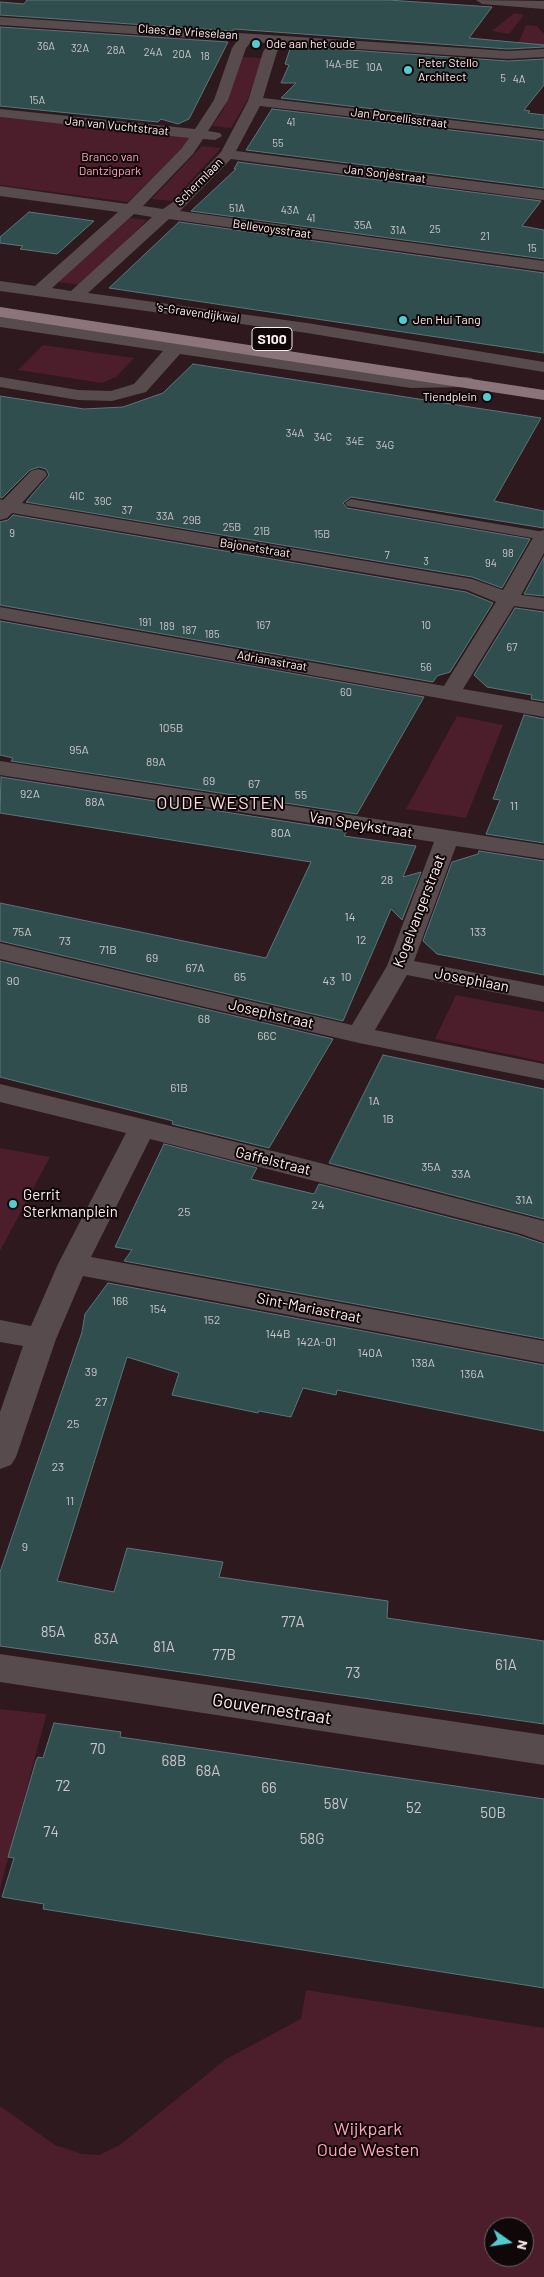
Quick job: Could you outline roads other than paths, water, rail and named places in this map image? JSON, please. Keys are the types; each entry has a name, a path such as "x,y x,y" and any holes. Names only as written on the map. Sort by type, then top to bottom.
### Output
{"main road":[{"name":"'s-Gravendijkwal","path":"0,298 544,379"},
{"name":"'s-Gravendijkwal","path":"0,312 544,395"}],"street":[{"path":"482,0 544,5"},
{"name":"Claes de Vrieselaan","path":"0,21 278,38 508,55 544,53"},
{"name":"Schermlaan","path":"39,291 132,208 188,151 221,100 239,50 248,36"},
{"name":"Claes de Vrieselaan","path":"54,38 383,60"},
{"name":"Schermlaan","path":"75,296 167,214 227,154 255,101 270,52 278,38"},
{"path":"483,53 482,67 522,68"},
{"name":"Jan Porcellisstraat","path":"255,101 544,135"},
{"name":"Jan van Vuchtstraat","path":"0,113 234,138"},
{"name":"Jan Sonjéstraat","path":"227,154 544,195"},
{"name":"Bellevoysstraat","path":"0,191 544,266"},
{"name":"'s-Gravendijkwal","path":"0,286 307,328 544,367"},
{"name":"'s-Gravendijkwal","path":"0,322 411,383 466,382"},
{"path":"0,382 78,394 112,396 140,388 175,349"},
{"path":"2,509 38,475"},
{"name":"Bajonetstraat","path":"2,509 472,585 507,599 544,604"},
{"path":"450,693 492,627 544,536"},
{"name":"Adrianastraat","path":"0,613 544,710"},
{"name":"Van Speykstraat","path":"0,768 544,852"},
{"name":"Kogelvangerstraat","path":"359,1035 400,966 447,838"},
{"name":"Josephstraat","path":"0,951 359,1035 544,1072"},
{"name":"Josephlaan","path":"400,966 544,994"},
{"name":"Gaffelstraat","path":"0,1093 141,1130 302,1167 526,1225 544,1232"},
{"path":"0,1457 41,1340 73,1264 141,1130"},
{"name":"Sint-Mariastraat","path":"73,1264 544,1352"},
{"path":"0,1331 41,1340"},
{"name":"Gouvernestraat","path":"0,1668 544,1750"}],"lane":[{"path":"351,503 544,536"}],"place":[{"name":"Ode aan het oude","path":"256,44"},
{"name":"Peter Stello Architect","path":"408,70"},
{"name":"Jen Hui Tang","path":"403,320"},
{"name":"Tiendplein","path":"487,397"},
{"name":"Gerrit Sterkmanplein","path":"13,1204"}],"district":[{"name":"OUDE WESTEN","path":"221,803"}],"park label":[{"name":"Branco van Dantzigpark","path":"110,164"},
{"name":"Wijkpark Oude Westen","path":"368,2139"}]}
